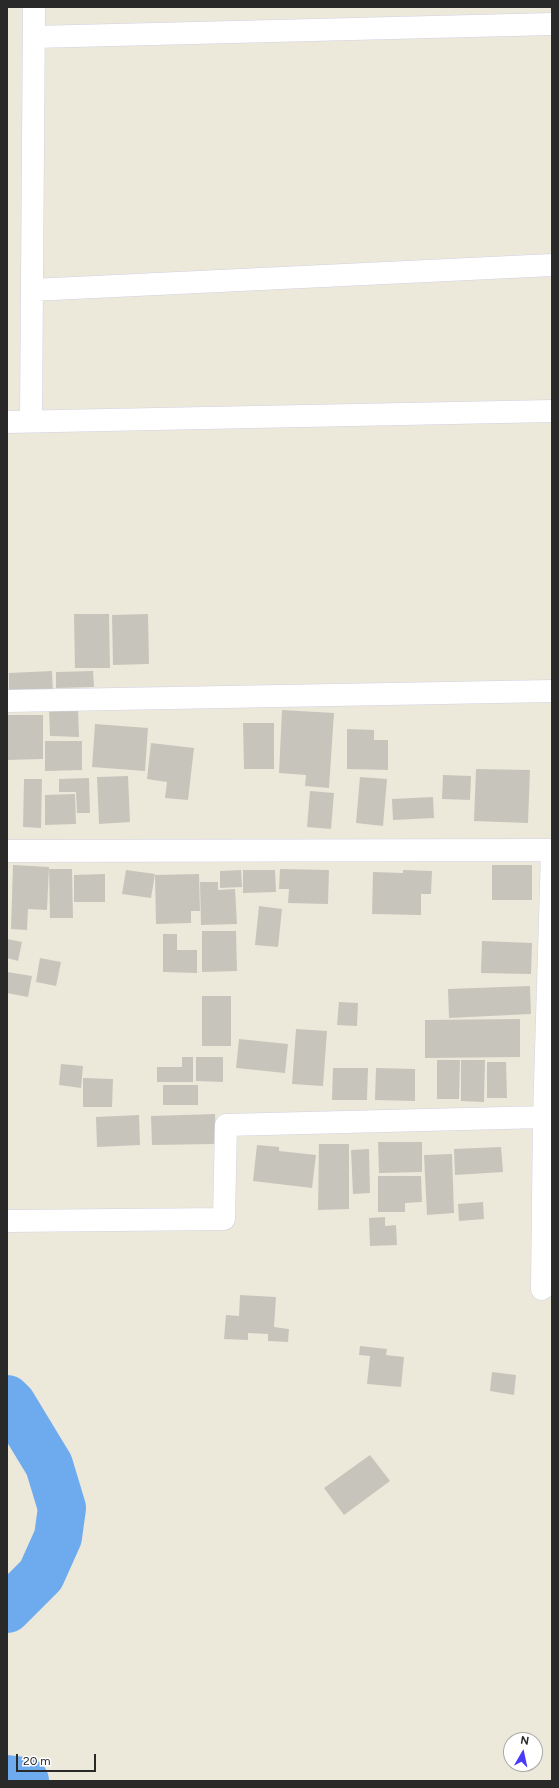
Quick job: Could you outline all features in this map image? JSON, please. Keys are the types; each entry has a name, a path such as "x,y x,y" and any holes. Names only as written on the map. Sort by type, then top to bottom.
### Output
{"street":[{"path":"31,421 34,7"},
{"path":"34,37 552,24"},
{"path":"32,290 552,265"},
{"path":"7,422 552,411"},
{"path":"7,701 552,691"},
{"path":"7,851 552,850"},
{"path":"542,1289 548,1161 544,1117 552,854"},
{"path":"7,1221 224,1219 226,1126 544,1117"}],"building":[{"path":"74,614 109,614 110,668 75,668"},
{"path":"148,614 149,664 113,665 112,615"},
{"path":"52,671 53,695 9,697 9,673"},
{"path":"93,671 94,687 56,688 56,672"},
{"path":"49,708 78,708 79,737 50,736"},
{"path":"282,710 334,713 329,788 305,786 306,775 279,773"},
{"path":"7,715 43,715 43,759 7,760"},
{"path":"243,723 274,723 274,769 244,769"},
{"path":"95,724 148,728 145,771 92,767"},
{"path":"347,729 374,730 374,740 388,740 388,770 347,769"},
{"path":"45,741 82,741 82,770 45,771"},
{"path":"151,743 194,748 188,800 165,798 167,782 147,779"},
{"path":"476,769 530,770 528,823 474,821"},
{"path":"443,775 471,776 470,800 442,799"},
{"path":"128,776 130,822 99,824 97,777"},
{"path":"360,777 387,779 383,826 356,823"},
{"path":"89,778 90,813 77,813 76,792 59,792 59,779"},
{"path":"24,779 42,779 41,828 23,827"},
{"path":"310,791 334,793 331,829 307,827"},
{"path":"75,794 76,824 45,825 45,795"},
{"path":"433,797 434,818 393,820 392,799"},
{"path":"13,865 49,867 47,910 28,909 27,930 11,929"},
{"path":"492,865 532,865 532,900 492,900"},
{"path":"49,869 72,869 73,918 50,918"},
{"path":"280,869 329,870 328,904 288,903 289,889 279,889"},
{"path":"126,870 155,874 151,898 122,894"},
{"path":"241,870 242,887 220,888 220,871"},
{"path":"243,870 275,870 276,892 243,893"},
{"path":"403,870 432,871 431,894 421,894 421,915 372,914 373,872 403,873"},
{"path":"105,874 105,902 74,902 74,875"},
{"path":"199,874 200,911 191,911 191,923 156,924 155,875"},
{"path":"200,882 218,882 218,890 235,889 237,924 201,925"},
{"path":"259,906 282,909 278,947 255,945"},
{"path":"202,931 236,931 237,971 202,972"},
{"path":"163,934 177,934 177,950 197,950 197,973 163,972"},
{"path":"7,939 22,942 18,961 7,958"},
{"path":"482,941 532,943 531,974 481,973"},
{"path":"40,958 61,962 56,986 36,982"},
{"path":"7,972 32,976 28,997 7,993"},
{"path":"530,986 531,1014 449,1018 448,989"},
{"path":"202,996 231,996 231,1046 202,1046"},
{"path":"339,1002 358,1003 357,1026 337,1025"},
{"path":"520,1019 520,1057 425,1058 425,1020"},
{"path":"296,1029 327,1031 323,1086 292,1084"},
{"path":"239,1039 288,1044 285,1073 236,1068"},
{"path":"182,1057 193,1057 193,1082 157,1082 157,1067 182,1067"},
{"path":"196,1057 223,1057 223,1082 196,1081"},
{"path":"437,1060 460,1060 459,1099 437,1099"},
{"path":"461,1060 485,1060 484,1102 461,1101"},
{"path":"487,1062 506,1062 507,1098 487,1098"},
{"path":"61,1064 83,1066 81,1088 59,1085"},
{"path":"333,1068 368,1068 367,1100 332,1100"},
{"path":"376,1068 415,1069 415,1101 375,1100"},
{"path":"83,1078 113,1079 112,1107 83,1107"},
{"path":"163,1085 198,1085 198,1105 163,1105"},
{"path":"215,1114 216,1144 152,1145 151,1116"},
{"path":"139,1115 140,1145 97,1147 96,1117"},
{"path":"378,1142 422,1142 422,1172 379,1173"},
{"path":"319,1144 349,1144 349,1209 318,1210"},
{"path":"257,1145 279,1147 279,1151 316,1155 312,1188 253,1181"},
{"path":"501,1147 503,1172 455,1175 454,1149"},
{"path":"369,1149 370,1193 353,1194 351,1150"},
{"path":"452,1154 454,1213 427,1215 424,1155"},
{"path":"378,1176 421,1176 422,1202 405,1203 405,1212 378,1212"},
{"path":"483,1202 484,1219 459,1221 458,1204"},
{"path":"385,1217 385,1226 396,1225 397,1245 370,1246 369,1218"},
{"path":"240,1295 276,1297 274,1327 289,1329 288,1342 268,1341 268,1334 248,1333 248,1340 224,1339 226,1315 239,1316"},
{"path":"360,1346 387,1349 386,1355 404,1357 401,1387 367,1384 370,1356 359,1355"},
{"path":"492,1372 516,1375 514,1395 490,1391"},
{"path":"370,1455 390,1481 344,1515 324,1488"}],"waterway":[{"path":"7,1399 12,1404 49,1465 62,1508 58,1537 41,1575 7,1609"},
{"path":"7,1779 25,1781"}]}
